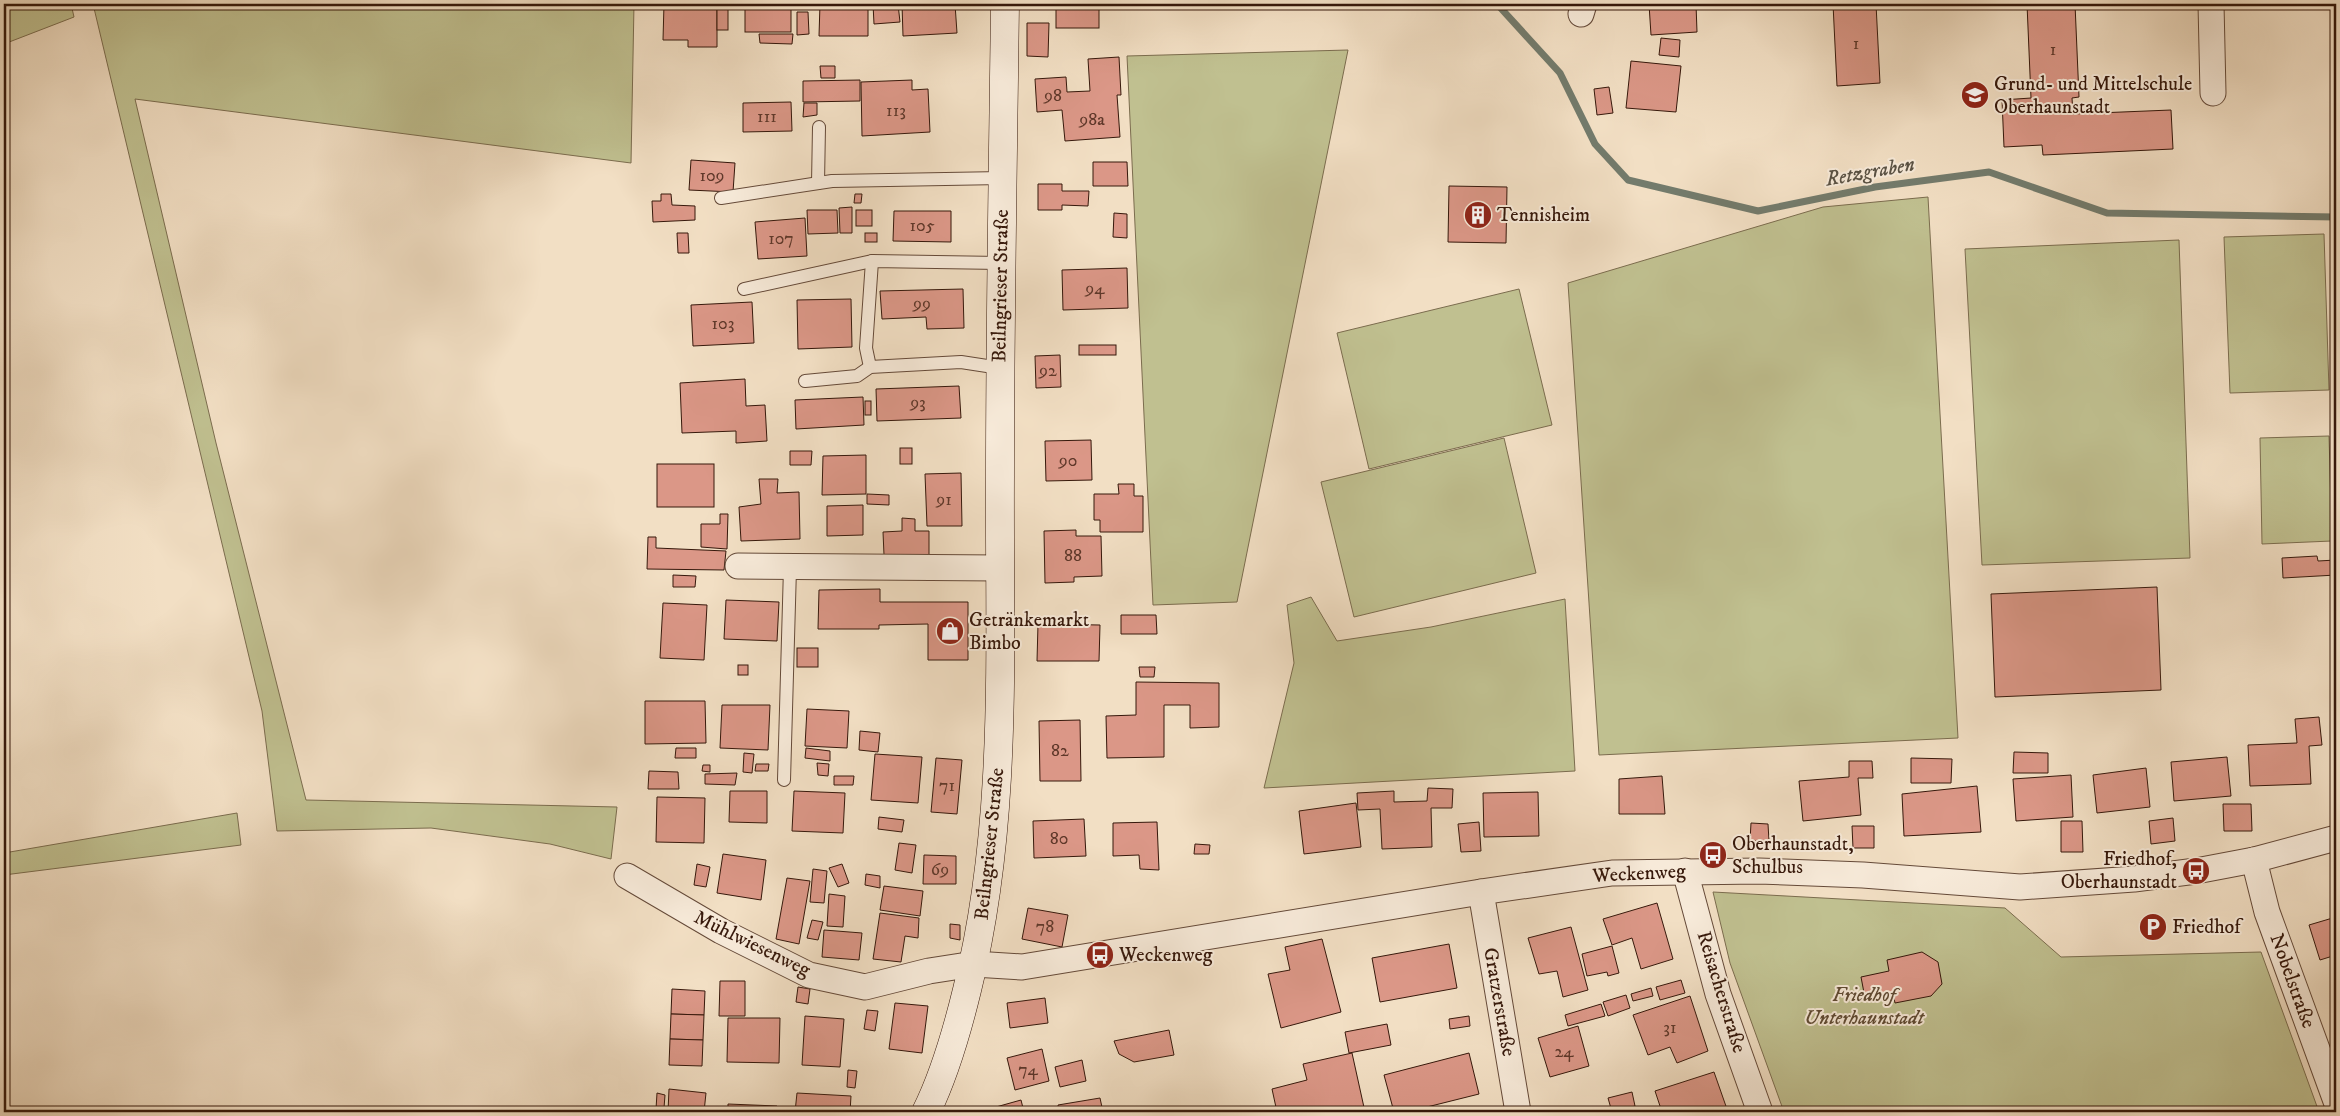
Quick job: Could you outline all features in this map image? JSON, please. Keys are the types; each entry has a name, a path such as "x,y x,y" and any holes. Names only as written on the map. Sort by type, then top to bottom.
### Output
{"main road":[{"name":"Beilngrieser Straße","path":"933,1109 974,964 989,880 998,777 1000,264 1005,4"}],"street":[{"path":"2211,4 2213,93"},
{"path":"738,566 790,568 1000,568"},
{"name":"Weckenweg","path":"974,964 1032,966 1481,892 1612,873 1759,871 1864,875 2020,887 2134,879 2254,860 2336,838"},
{"name":"Nobelstraße","path":"2254,860 2267,912 2336,1101"},
{"name":"Reisacherstraße","path":"1684,872 1718,994 1760,1112"},
{"name":"Mühlwiesenweg","path":"627,876 721,931 809,975 865,987 929,971 974,964"},
{"name":"Gratzerstraße","path":"1481,892 1518,1112"}],"lane":[{"path":"818,183 819,128"},
{"path":"721,198 818,183 1002,178"},
{"path":"870,368 866,348 872,261"},
{"path":"744,288 872,261 1000,264"},
{"path":"805,381 857,376 870,368 961,362 1000,368"},
{"path":"784,780 790,568"}],"green space":[{"path":"4,4 71,4 74,17 4,44"},
{"path":"93,4 634,4 631,163 135,99 216,443 306,800 617,807 611,859 550,844 431,828 277,831 262,711"},
{"path":"1348,50 1237,602 1153,605 1127,56"},
{"path":"1928,197 1958,738 1599,755 1568,283 1823,207"},
{"path":"2324,234 2329,390 2230,393 2224,237"},
{"path":"2179,240 2190,558 1982,565 1965,249"},
{"path":"1519,289 1552,425 1369,469 1337,333"},
{"path":"2329,436 2332,541 2262,544 2260,438"},
{"path":"1504,438 1536,573 1354,617 1321,482"},
{"path":"1311,597 1337,641 1431,627 1565,599 1575,771 1264,788 1294,663 1287,605"},
{"path":"237,813 241,845 4,875 4,853"},
{"name":"Friedhof Unterhaunstadt","path":"1713,892 2005,908 2061,957 2261,952 2319,1112 1784,1112 1730,963"}],"building":[{"path":"664,4 717,4 717,47 688,47 688,40 663,40"},
{"path":"745,4 791,4 791,32 745,32"},
{"path":"820,4 868,4 868,36 819,36"},
{"path":"873,4 898,4 900,22 874,24"},
{"path":"902,4 955,4 957,33 903,36"},
{"path":"1056,4 1099,4 1099,28 1056,28"},
{"path":"1649,4 1696,4 1697,32 1651,35"},
{"path":"1833,4 1876,4 1880,83 1837,86"},
{"path":"2027,4 2075,4 2079,97 2072,98 2073,114 2171,110 2173,149 2043,155 2042,145 2004,147 2002,100 2031,98"},
{"path":"717,7 728,7 728,30 717,30"},
{"path":"797,12 808,12 809,34 797,35"},
{"path":"1027,23 1049,23 1048,57 1027,56"},
{"path":"759,34 793,34 792,44 760,43"},
{"path":"1661,38 1680,40 1679,57 1659,55"},
{"path":"1119,57 1121,95 1117,95 1120,137 1065,141 1062,110 1037,112 1035,79 1066,77 1067,92 1090,91 1088,59"},
{"path":"1631,61 1681,66 1676,112 1626,108"},
{"path":"820,66 835,66 835,78 821,78"},
{"path":"860,80 860,101 803,102 803,81"},
{"path":"912,80 912,90 928,89 930,132 862,136 861,82"},
{"path":"1609,87 1613,113 1597,115 1594,89"},
{"path":"791,102 792,131 743,132 743,103"},
{"path":"804,103 817,103 817,115 803,117"},
{"path":"691,160 735,163 733,192 689,190"},
{"path":"1093,162 1127,162 1128,186 1093,186"},
{"path":"1038,184 1062,184 1062,191 1089,191 1088,206 1062,205 1062,210 1038,210"},
{"name":"Tennisheim","path":"1449,186 1507,187 1506,243 1448,242"},
{"path":"661,194 671,194 672,205 695,206 695,220 653,222 652,201 661,201"},
{"path":"855,194 862,194 861,203 854,203"},
{"path":"852,207 852,233 840,233 839,208"},
{"path":"807,210 837,210 838,233 808,234"},
{"path":"856,210 872,210 872,226 856,226"},
{"path":"894,211 951,211 951,242 893,241"},
{"path":"1114,213 1127,214 1127,238 1113,237"},
{"path":"805,218 807,256 758,259 755,222"},
{"path":"677,233 688,233 689,253 678,253"},
{"path":"865,233 877,233 877,242 865,242"},
{"path":"1127,268 1128,308 1063,310 1062,270"},
{"path":"963,289 964,328 927,329 926,317 882,319 880,291"},
{"path":"851,299 852,347 798,349 797,300"},
{"path":"752,302 754,343 693,346 691,305"},
{"path":"1079,345 1116,345 1116,355 1079,355"},
{"path":"1060,355 1061,387 1036,388 1035,356"},
{"path":"745,379 746,406 765,405 767,441 736,443 736,431 682,433 680,383"},
{"path":"959,386 961,418 877,421 876,389"},
{"path":"863,397 864,425 796,429 795,400"},
{"path":"865,401 871,401 871,415 865,415"},
{"path":"1091,440 1092,480 1046,481 1045,441"},
{"path":"900,448 912,448 912,464 900,464"},
{"path":"790,451 812,451 811,465 790,465"},
{"path":"866,455 866,494 822,495 823,456"},
{"path":"657,464 714,464 714,507 657,507"},
{"path":"961,473 962,526 927,526 925,474"},
{"path":"759,479 778,479 777,493 799,492 800,539 741,541 739,507 761,504"},
{"path":"1118,484 1134,484 1134,496 1143,496 1143,532 1100,532 1100,520 1094,520 1094,494 1119,494"},
{"path":"867,494 889,495 889,505 867,504"},
{"path":"863,505 863,535 827,536 827,506"},
{"path":"720,514 728,514 727,549 701,547 701,524 720,524"},
{"path":"902,518 915,519 915,531 929,531 929,555 884,555 883,532 902,531"},
{"path":"1076,530 1076,536 1101,536 1102,576 1074,577 1074,582 1045,583 1044,531"},
{"path":"648,537 656,537 656,548 726,551 724,570 647,569"},
{"path":"2317,556 2318,561 2336,560 2336,575 2283,578 2282,558"},
{"path":"673,575 696,576 695,587 673,587"},
{"path":"2157,587 2161,690 1995,697 1991,594"},
{"path":"880,589 880,602 968,602 968,660 928,660 928,624 879,625 879,629 818,629 819,590"},
{"path":"726,600 779,602 777,641 724,639"},
{"path":"663,603 707,605 704,660 660,658"},
{"path":"1121,615 1156,615 1157,634 1121,634"},
{"path":"1038,624 1100,625 1099,661 1037,661"},
{"path":"797,648 818,648 818,667 797,667"},
{"path":"738,665 748,665 748,675 738,675"},
{"path":"1139,667 1155,667 1154,677 1140,677"},
{"path":"1136,682 1219,683 1219,727 1190,728 1190,705 1164,705 1164,757 1107,758 1106,716 1136,715"},
{"path":"645,701 705,701 706,743 645,744"},
{"path":"722,705 770,705 768,750 720,748"},
{"path":"807,709 849,711 847,748 805,746"},
{"path":"2319,717 2322,745 2309,746 2311,784 2250,786 2248,745 2297,743 2295,719"},
{"path":"1080,720 1081,781 1040,781 1039,721"},
{"path":"860,731 880,733 878,752 859,750"},
{"path":"676,748 696,748 696,758 675,758"},
{"path":"806,748 830,751 830,761 805,758"},
{"path":"2014,752 2048,753 2048,773 2013,773"},
{"path":"744,753 754,754 752,773 743,772"},
{"path":"875,754 922,757 918,803 871,800"},
{"path":"2227,757 2231,796 2174,801 2171,762"},
{"path":"936,758 962,760 957,814 931,812"},
{"path":"1911,758 1952,759 1951,783 1911,783"},
{"path":"1849,761 1872,761 1873,778 1858,778 1861,815 1803,821 1799,781 1849,777"},
{"path":"817,763 829,764 828,776 818,775"},
{"path":"756,764 769,764 768,771 755,771"},
{"path":"703,765 710,765 710,772 702,771"},
{"path":"2146,768 2150,807 2097,813 2093,775"},
{"path":"649,771 678,772 679,789 648,789"},
{"path":"737,773 735,785 705,784 705,774"},
{"path":"2071,775 2073,817 2016,821 2013,779"},
{"path":"834,776 854,776 853,785 834,785"},
{"path":"1662,776 1665,814 1619,814 1619,779"},
{"path":"1977,786 1981,832 1904,836 1902,794"},
{"path":"1428,788 1453,789 1452,808 1431,808 1432,847 1382,849 1380,809 1358,810 1357,793 1394,791 1394,802 1427,801"},
{"path":"730,791 767,791 767,823 729,822"},
{"path":"794,791 845,793 843,833 792,831"},
{"path":"1538,792 1539,836 1484,837 1483,793"},
{"path":"657,797 705,798 704,843 656,842"},
{"path":"1356,803 1361,847 1304,854 1299,811"},
{"path":"2223,804 2251,804 2252,831 2224,831"},
{"path":"879,817 904,820 902,832 878,829"},
{"path":"2173,818 2175,841 2151,844 2149,821"},
{"path":"1084,819 1086,856 1034,858 1033,821"},
{"path":"2061,821 2082,821 2083,852 2061,852"},
{"path":"1157,822 1159,870 1140,869 1139,855 1113,856 1113,823"},
{"path":"1479,822 1481,851 1461,852 1458,824"},
{"path":"1751,823 1768,824 1769,841 1750,841"},
{"path":"1852,826 1874,826 1874,848 1853,848"},
{"path":"899,843 916,845 912,873 895,870"},
{"path":"1195,844 1210,845 1209,854 1194,854"},
{"path":"723,854 766,860 761,900 717,893"},
{"path":"924,855 956,856 956,884 923,884"},
{"path":"697,864 710,867 706,887 694,885"},
{"path":"842,864 849,883 838,887 829,868"},
{"path":"813,869 827,871 824,903 810,902"},
{"path":"866,874 880,876 880,888 865,885"},
{"path":"787,878 810,881 799,944 776,939"},
{"path":"884,886 923,891 920,916 880,910"},
{"path":"829,894 845,896 843,927 827,926"},
{"path":"1657,903 1673,959 1641,969 1632,938 1612,945 1603,919"},
{"path":"1028,908 1068,915 1062,947 1022,939"},
{"path":"880,913 919,918 918,938 905,936 901,962 873,959"},
{"path":"2336,917 2336,955 2320,960 2309,925"},
{"path":"812,920 823,922 818,940 807,938"},
{"path":"950,924 960,925 960,940 950,938"},
{"path":"1571,927 1588,990 1563,997 1557,971 1539,974 1528,938"},
{"path":"824,930 862,933 859,960 822,957"},
{"path":"1322,939 1341,1012 1281,1028 1268,974 1290,970 1285,947"},
{"path":"1449,944 1457,988 1380,1002 1372,958"},
{"path":"1612,946 1619,973 1608,976 1607,972 1587,976 1582,954"},
{"path":"1922,952 1938,962 1942,984 1931,996 1895,1003 1893,993 1865,998 1861,977 1889,971 1887,960"},
{"path":"1681,980 1685,993 1660,1000 1656,987"},
{"path":"720,981 745,981 745,1016 719,1016"},
{"path":"798,987 810,989 808,1004 796,1002"},
{"path":"1651,988 1653,996 1633,1001 1631,994"},
{"path":"672,989 705,991 704,1015 671,1014"},
{"path":"1626,995 1630,1008 1608,1016 1603,1002"},
{"path":"1690,996 1708,1051 1677,1063 1670,1047 1648,1055 1633,1015"},
{"path":"1045,998 1048,1023 1010,1028 1007,1003"},
{"path":"895,1003 928,1006 922,1053 889,1049"},
{"path":"1601,1004 1605,1016 1568,1026 1565,1015"},
{"path":"867,1010 878,1011 875,1031 864,1029"},
{"path":"671,1014 704,1015 703,1040 670,1039"},
{"path":"805,1016 844,1019 840,1067 802,1065"},
{"path":"1469,1016 1470,1026 1450,1029 1449,1019"},
{"path":"728,1018 780,1018 779,1063 727,1062"},
{"path":"1387,1024 1391,1045 1349,1053 1345,1032"},
{"path":"1578,1026 1589,1066 1550,1077 1538,1038"},
{"path":"1169,1030 1174,1055 1134,1062 1119,1054 1114,1041"},
{"path":"670,1039 703,1040 702,1066 669,1065"},
{"path":"1042,1049 1049,1081 1015,1090 1007,1058"},
{"path":"1352,1053 1365,1112 1277,1112 1272,1089 1307,1080 1303,1064"},
{"path":"1469,1053 1479,1094 1407,1112 1394,1112 1384,1075"},
{"path":"1082,1060 1086,1081 1060,1087 1055,1067"},
{"path":"848,1070 857,1071 855,1088 847,1087"},
{"path":"1714,1072 1728,1112 1662,1112 1655,1091"},
{"path":"669,1089 706,1093 704,1112 668,1112"},
{"path":"1632,1092 1635,1106 1612,1112 1608,1098"},
{"path":"657,1093 665,1095 664,1108 656,1109"},
{"path":"797,1093 851,1096 850,1112 795,1112"},
{"path":"1100,1098 1103,1112 1059,1112 1058,1105"},
{"path":"1021,1100 1024,1112 997,1112 996,1107"},
{"path":"728,1104 777,1106 777,1112 728,1112"}],"waterway":[{"name":"Retzgraben","path":"1497,4 1560,73 1595,144 1628,180 1758,211 1875,187 1989,172 2107,213 2336,217"}],"place":[{"name":"Grund- und Mittelschule Oberhaunstadt","path":"1975,95"},
{"name":"Tennisheim","path":"1478,215"},
{"name":"Getränkemarkt Bimbo","path":"950,631"},
{"name":"Oberhaunstadt, Schulbus","path":"1713,855"},
{"name":"Friedhof, Oberhaunstadt","path":"2196,871"},
{"name":"Friedhof","path":"2153,927"},
{"name":"Weckenweg","path":"1100,955"}]}
